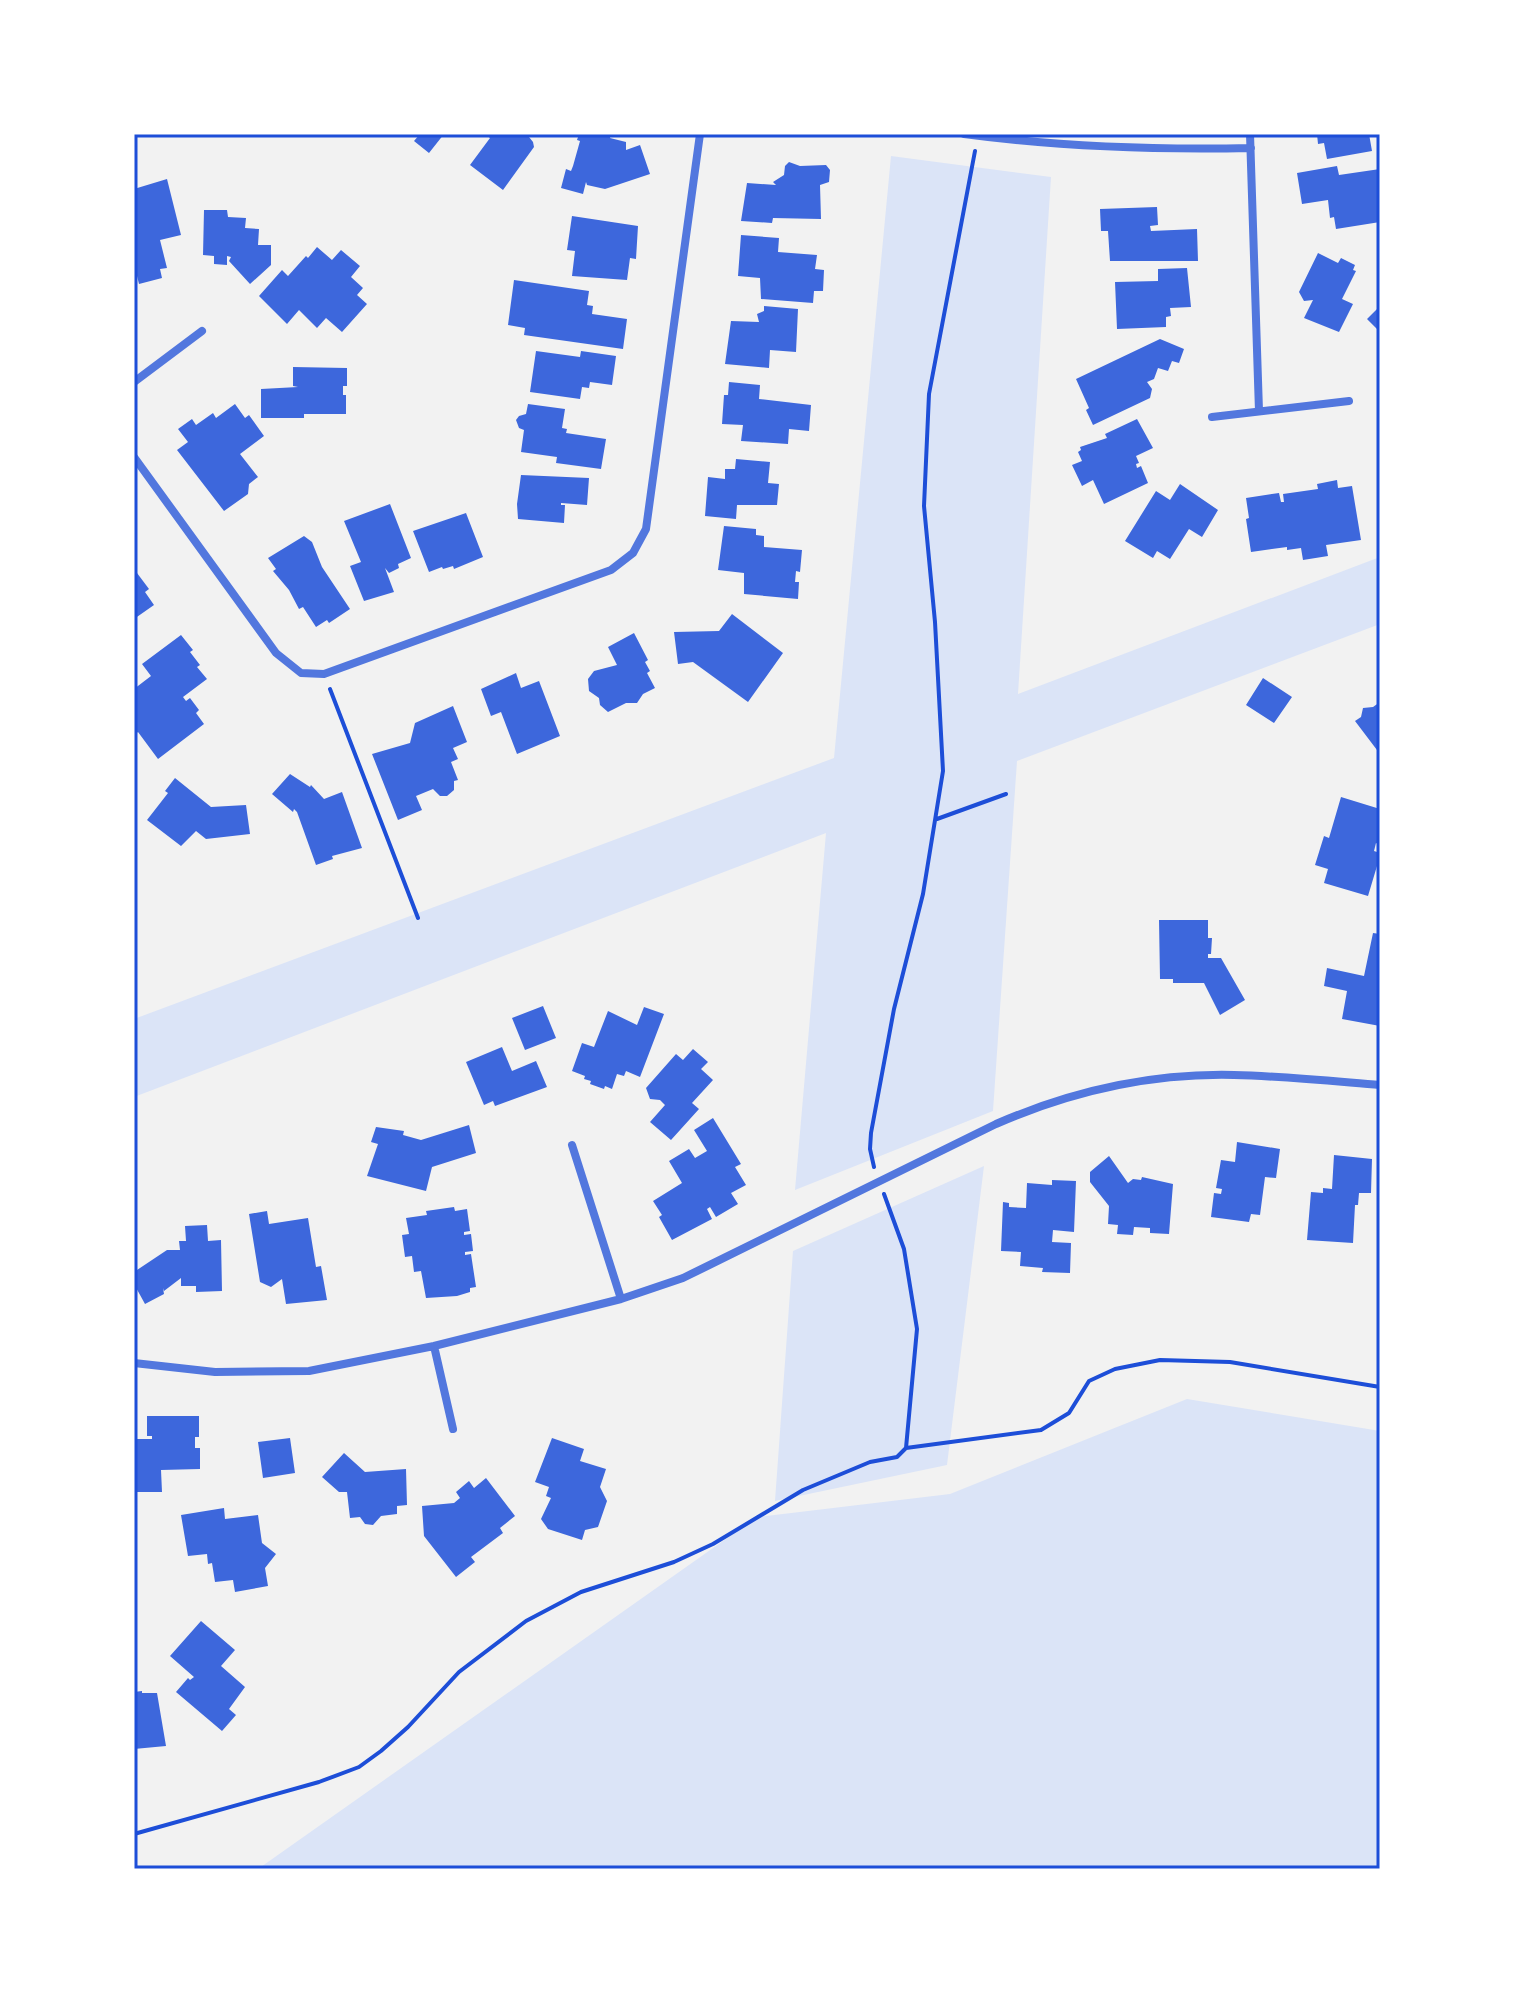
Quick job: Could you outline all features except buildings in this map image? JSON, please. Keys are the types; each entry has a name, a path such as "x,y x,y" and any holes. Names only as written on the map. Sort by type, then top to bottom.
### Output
{"street":[{"path":"134,457 276,653 301,673 324,674 611,570 633,553 646,529 700,134"},
{"path":"964,134 1077,147 1160,150 1251,148"},
{"path":"1250,134 1259,411"},
{"path":"134,382 202,331"},
{"path":"1212,417 1349,401"},
{"path":"134,1363 215,1372 309,1371 434,1346 621,1299 683,1278 996,1124 1077,1094 1123,1083 1195,1075 1234,1075 1380,1085"},
{"path":"572,1145 621,1299"},
{"path":"434,1346 453,1429"}],"path":[{"path":"873,1164 870,1149 874,1118 894,1009 923,894 943,771 935,622 924,506 929,394 975,151"},
{"path":"324,674 418,918"},
{"path":"935,820 1006,794"},
{"path":"889,1208 904,1249 917,1329 906,1448"},
{"path":"134,1834 319,1782 359,1767 408,1727 459,1672 526,1621 581,1592 674,1562 713,1544 803,1490 870,1462 897,1457 906,1448 1041,1430 1069,1413 1089,1381 1115,1369 1160,1360 1230,1362 1380,1387"}],"shaded area":[{"path":"891,156 1051,177 1018,694 1380,557 1380,624 1017,761 993,1111 795,1190 826,833 134,1097 134,1019 834,758"},
{"path":"984,1166 947,1465 775,1501 793,1251"},
{"path":"1187,1399 1380,1431 1380,1869 258,1869 757,1517 950,1494"}]}
